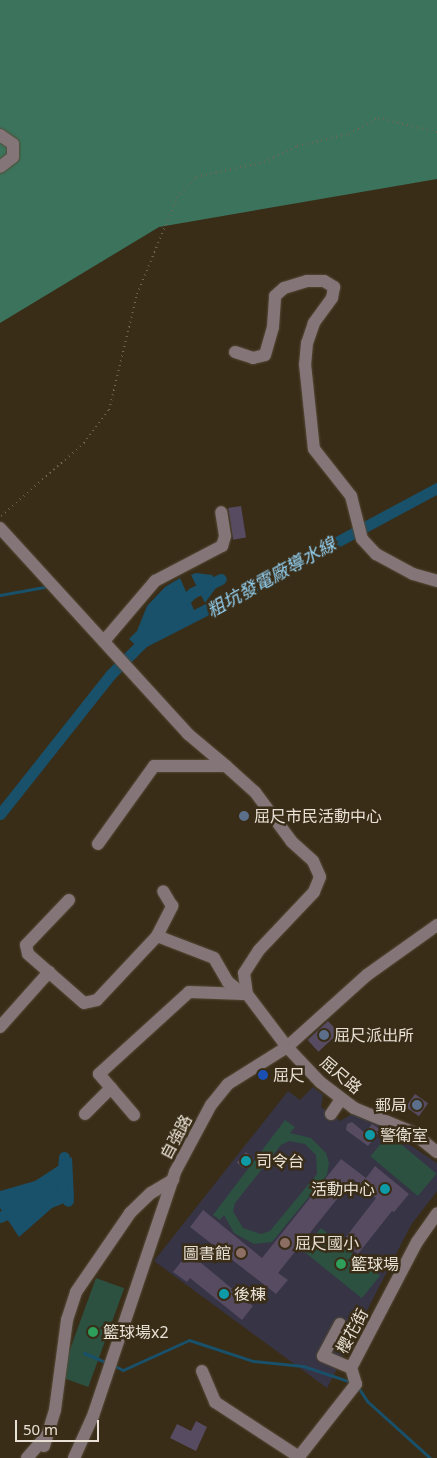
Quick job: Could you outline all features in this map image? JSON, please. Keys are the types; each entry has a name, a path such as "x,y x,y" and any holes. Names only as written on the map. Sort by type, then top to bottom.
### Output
{"street":[{"path":"0,135 13,144 13,157 0,167"},
{"path":"235,352 254,358 265,354 273,328 275,296 284,288 307,281 324,281 334,287 332,298 314,323 307,343 305,364 314,449 321,462 343,482 350,496 362,539 376,554 413,574 437,581"},
{"path":"104,640 155,581 222,546 225,536 220,512"},
{"path":"0,528 188,734 255,792 292,842 313,861 320,877 314,892 259,950 244,973 245,994 189,992 99,1074 134,1114"},
{"path":"98,844 154,766 226,766"},
{"path":"69,900 26,945 28,954 84,1003 97,1000 157,936 172,906 163,891"},
{"name":"自強路","path":"74,1458 93,1416 173,1180 211,1105 228,1084 287,1047 367,975 437,925"},
{"name":"屈尺路","path":"157,936 214,958 228,982 245,994 287,1047 341,1099 412,1132 437,1152"},
{"path":"0,1027 49,972"},
{"path":"85,1114 111,1088"},
{"path":"331,1114 341,1099"},
{"path":"27,1458 46,1440 56,1410 66,1320 76,1292 130,1214 151,1193 173,1180"},
{"name":"櫻花街","path":"299,1458 356,1384 351,1368 417,1242 437,1213"},
{"path":"340,1324 323,1356 351,1368"},
{"path":"202,1371 215,1402 299,1458"}],"path":[{"path":"0,518 84,442 109,410 140,285 177,198 196,176 264,162 297,146 349,134 378,118 437,132"}],"shaded area":[{"name":"屈尺國小","path":"313,1087 323,1095 321,1107 340,1121 352,1114 380,1125 437,1163 437,1191 411,1225 327,1388 154,1261 288,1091 300,1100"}],"green space":[{"path":"0,0 437,0 437,179 159,227 0,323"},
{"path":"285,1120 295,1127 290,1133 311,1138 326,1153 329,1163 327,1175 272,1242 254,1244 234,1233 224,1215 220,1220 213,1215","holes":["289,1141 305,1144 316,1155 317,1174 270,1231 261,1234 243,1228 233,1211 235,1203 281,1145"]},
{"path":"389,1134 436,1174 418,1196 370,1156"},
{"name":"籃球場","path":"321,1228 380,1276 362,1298 303,1251"},
{"name":"籃球場x2","path":"96,1278 124,1288 88,1387 60,1377"}],"water":[{"path":"196,573 212,575 218,585 205,603 191,575"},
{"path":"180,578 194,610 226,594 231,604 141,650 129,639 137,631 147,606 165,587"},
{"path":"72,1157 74,1199 52,1208 19,1237 0,1208 0,1191 35,1181"}],"building":[{"path":"241,506 246,538 233,540 228,508"},
{"name":"屈尺派出所","path":"328,1021 339,1033 318,1052 308,1040"},
{"name":"郵局","path":"415,1094 428,1103 419,1116 406,1107"},
{"path":"352,1122 365,1133 372,1124 381,1130 368,1146 346,1130 347,1124"},
{"name":"司令台","path":"246,1152 253,1158 244,1168 237,1163"},
{"path":"341,1159 366,1178 375,1166 409,1194 394,1212 392,1211 358,1254 342,1242 376,1198 353,1179 278,1273 288,1280 276,1294 190,1227 203,1210 262,1258"},
{"name":"後棟","path":"200,1248 203,1257 200,1262 253,1306 242,1320 190,1278 187,1282 173,1272 191,1249"},
{"path":"196,1421 207,1427 196,1451 170,1438 177,1424 191,1431"}],"waterway":[{"name":"粗坑發電廠導水線","path":"216,607 437,488"},
{"path":"178,607 192,593 221,579"},
{"path":"0,595 44,587"},
{"name":"粗坑發電廠導水線","path":"0,814 110,675 148,637"},
{"path":"64,1157 62,1188 68,1201"},
{"path":"0,1217 18,1209"},
{"path":"113,1365 123,1370 189,1340 253,1361 303,1366 351,1382"},
{"path":"84,1353 108,1363"},
{"path":"358,1387 367,1401 430,1458"}],"place":[{"name":"屈尺市民活動中心","path":"244,816"},
{"name":"屈尺派出所","path":"324,1035"},
{"name":"屈尺","path":"263,1075"},
{"name":"郵局","path":"417,1105"},
{"name":"警衛室","path":"370,1135"},
{"name":"司令台","path":"246,1161"},
{"name":"活動中心","path":"385,1189"},
{"name":"屈尺國小","path":"285,1243"},
{"name":"圖書館","path":"241,1253"},
{"name":"籃球場","path":"341,1264"},
{"name":"後棟","path":"224,1294"},
{"name":"籃球場x2","path":"93,1332"}]}
